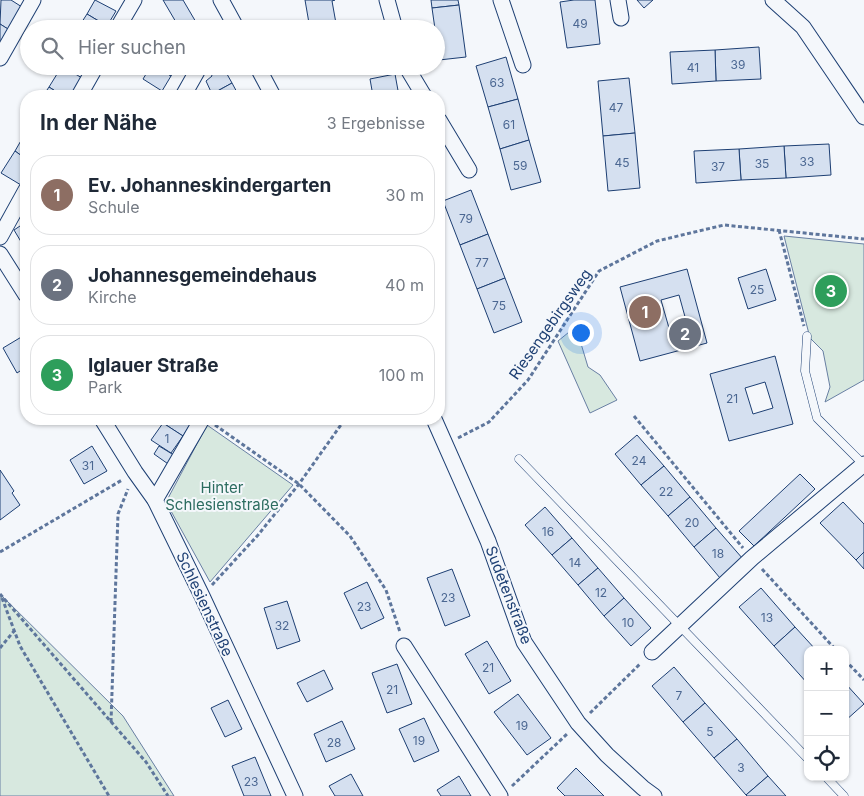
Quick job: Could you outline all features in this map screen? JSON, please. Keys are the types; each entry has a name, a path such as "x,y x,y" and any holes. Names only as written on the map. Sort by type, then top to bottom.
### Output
{"street":[{"path":"22,20 33,0"},
{"path":"122,20 134,0"},
{"path":"221,0 232,20"},
{"path":"387,0 393,20"},
{"path":"502,0 523,65"},
{"path":"618,0 621,18"},
{"path":"772,0 803,27 864,117"},
{"path":"226,20 229,14"},
{"path":"0,58 20,23"},
{"path":"82,90 91,75"},
{"path":"186,90 195,75"},
{"path":"262,75 270,90"},
{"path":"411,75 420,90"},
{"path":"445,130 469,170"},
{"path":"0,237 20,201"},
{"path":"0,254 20,286"},
{"name":"Schlesienstraße","path":"107,425 135,472 155,500 295,796"},
{"path":"155,500 206,425"},
{"name":"Sudetenstraße","path":"437,425 488,541 524,642 578,723 606,755 654,796"},
{"path":"652,652 752,558 864,464"},
{"path":"404,646 505,792"}],"lane":[{"path":"807,336 806,371 817,418 864,464"},
{"path":"519,459 804,755"},
{"path":"830,781 844,796"}],"path":[{"name":"Riesengebirgsweg","path":"445,445 488,422 528,380 599,271 657,241 724,225 864,239"},
{"path":"779,230 807,336"},
{"path":"634,416 752,558 832,646"},
{"path":"212,425 299,484 350,536 386,590 404,646"},
{"path":"202,596 258,535 299,484 341,425"},
{"path":"0,552 135,472"},
{"path":"111,722 118,514 135,472"},
{"path":"0,594 146,762 168,796"},
{"path":"0,594 20,646 109,796"},
{"path":"0,648 14,631"},
{"path":"602,703 652,652"},
{"path":"849,664 864,680"},
{"path":"505,792 560,741"}],"green space":[{"path":"784,236 864,244 864,380 825,402 830,387 823,351 810,338"},
{"path":"574,328 579,337 588,367 600,375 617,400 590,413 558,341"},
{"name":"Hinter Schlesienstraße","path":"207,425 293,485 210,582 166,502"},
{"path":"0,594 123,716 174,796 0,796"}],"building":[{"path":"1,0 11,0 22,7 8,29 0,24"},
{"path":"95,0 116,11 111,20 97,20 87,14"},
{"path":"163,0 183,0 195,20 175,20"},
{"path":"305,0 335,0 332,1 335,20 308,20"},
{"path":"431,0 458,0 459,5 432,8"},
{"path":"595,0 600,44 567,48 560,2"},
{"path":"637,0 653,0 644,8"},
{"path":"459,5 466,57 445,59 445,20 434,20 432,8"},
{"path":"87,14 97,20 83,20"},
{"path":"0,24 8,29 0,43"},
{"path":"759,47 761,79 716,81 715,50"},
{"path":"715,50 716,81 672,84 670,52"},
{"path":"506,57 518,99 488,107 476,66"},
{"path":"56,75 77,75 82,78 74,90 54,90 49,87"},
{"path":"145,75 171,76 163,90 143,79"},
{"path":"228,75 232,83 219,90 210,90 206,81 212,76"},
{"path":"395,75 398,90 372,90 370,79"},
{"path":"629,78 635,133 603,136 598,81"},
{"path":"232,83 236,90 219,90"},
{"path":"518,99 529,140 500,149 488,107"},
{"path":"635,133 640,188 608,191 603,136"},
{"path":"529,140 541,182 511,190 500,149"},
{"path":"20,142 20,155 15,151"},
{"path":"829,144 831,175 786,178 784,146"},
{"path":"784,146 786,178 741,180 739,149"},
{"path":"739,149 741,180 696,183 694,151"},
{"path":"15,151 20,155 20,184 1,173"},
{"path":"471,190 488,234 460,245 445,206 445,200"},
{"path":"20,226 20,240 14,230"},
{"path":"488,234 505,278 477,289 460,245"},
{"path":"687,269 707,343 640,361 620,287","holes":["679,295 687,324 669,328 661,300"]},
{"path":"766,269 776,300 748,309 738,278"},
{"path":"505,278 522,322 494,333 477,289"},
{"path":"20,338 20,371 17,373 3,348"},
{"path":"775,356 793,424 729,441 710,374","holes":["765,382 773,408 753,414 745,388"]},
{"path":"162,425 166,425 183,436 171,453 151,440"},
{"path":"166,425 190,425 183,436"},
{"path":"637,435 664,466 641,485 615,454"},
{"path":"92,446 107,471 84,484 70,460"},
{"path":"159,446 177,457 171,466 154,454"},
{"path":"664,466 690,497 668,516 641,485"},
{"path":"0,470 14,491 12,493 20,505 0,520"},
{"path":"800,474 815,489 754,546 739,531"},
{"path":"690,497 716,528 694,547 668,516"},
{"path":"843,502 864,524 864,552 856,560 820,523"},
{"path":"545,507 572,538 552,555 525,525"},
{"path":"716,528 743,559 720,578 694,547"},
{"path":"572,538 598,568 578,585 552,555"},
{"path":"864,552 864,569 856,560"},
{"path":"598,568 624,598 604,616 578,585"},
{"path":"452,569 470,616 445,626 427,578"},
{"path":"367,582 384,618 361,629 344,593"},
{"path":"761,588 795,627 774,646 739,607"},
{"path":"624,598 651,628 631,646 604,616"},
{"path":"287,601 300,641 277,649 264,608"},
{"path":"795,627 812,646 804,646 804,680 774,646"},
{"path":"487,641 511,681 489,694 465,654"},
{"path":"397,664 412,704 387,713 372,673"},
{"path":"674,667 705,703 683,722 652,686"},
{"path":"324,670 333,689 307,702 297,683"},
{"path":"849,687 864,704 849,717"},
{"path":"518,694 551,738 527,755 494,712"},
{"path":"228,700 242,729 225,737 211,708"},
{"path":"705,703 737,739 714,758 683,722"},
{"path":"424,718 439,751 414,762 399,729"},
{"path":"342,721 355,749 326,762 314,734"},
{"path":"737,739 768,776 746,795 714,758"},
{"path":"255,757 271,796 244,796 232,766"},
{"path":"576,768 604,796 565,796 557,788"},
{"path":"351,774 363,796 335,796 329,786"},
{"path":"459,776 471,796 441,796 437,790"},
{"path":"768,776 786,796 746,795"}],"place":[{"name":"Iglauer Straße","path":"831,291"},
{"name":"Ev. Johanneskindergarten","path":"645,312"},
{"name":"Johannesgemeindehaus","path":"685,334"}]}
